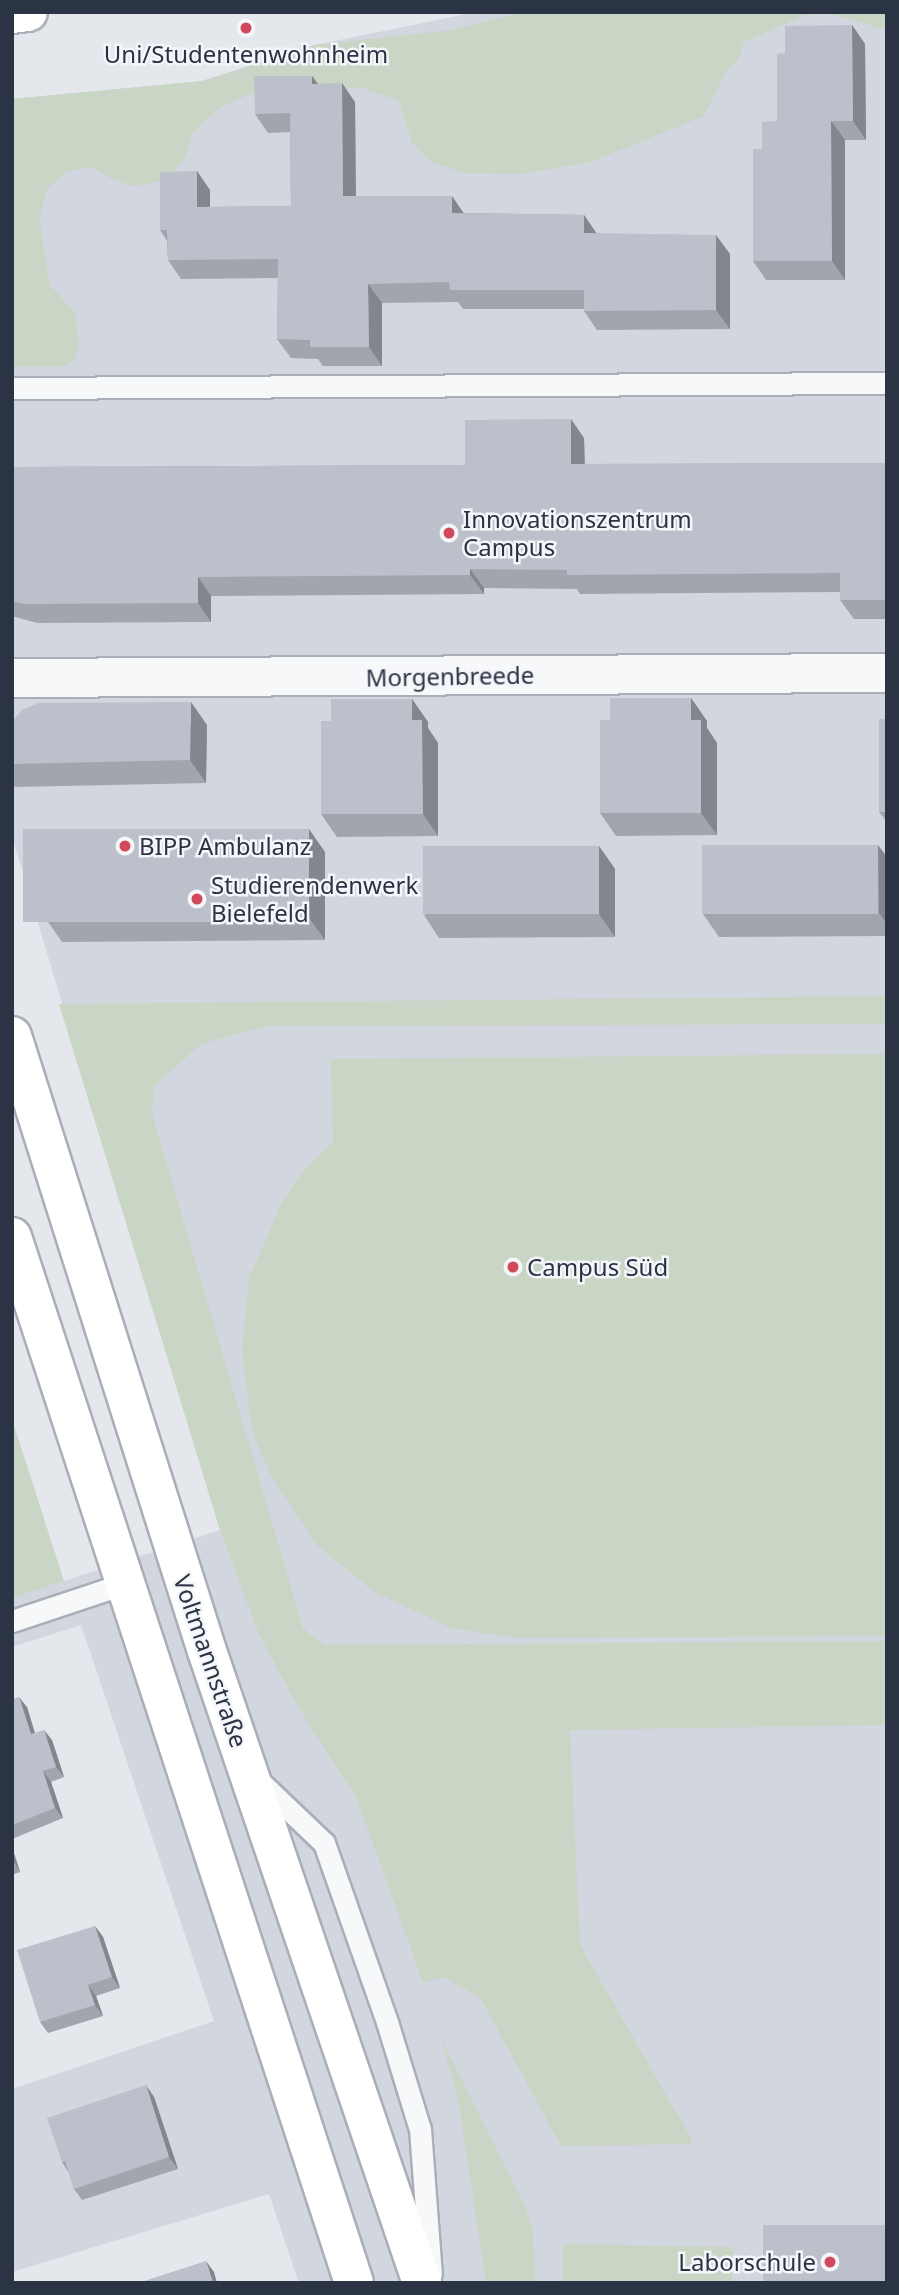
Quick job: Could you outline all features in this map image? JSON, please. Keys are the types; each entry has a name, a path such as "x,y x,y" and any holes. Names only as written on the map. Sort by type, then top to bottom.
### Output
{"street":[{"path":"12,14 27,12"},
{"name":"Morgenbreede","path":"12,678 887,673"},
{"name":"Voltmannstraße","path":"12,1036 79,1258 247,1770 422,2283"},
{"path":"12,1237 354,2283"}],"lane":[{"path":"12,388 887,383"},
{"path":"12,1621 126,1583"},
{"path":"247,1770 324,1843 412,2093 424,2165 432,2283"}],"shaded area":[{"name":"Campus Süd","path":"477,12 887,12 887,2283 299,2283 269,2194 12,2272 12,2089 214,2021 81,1625 12,1647 12,1598 220,1530 12,836 12,99 202,81 315,45"}],"green space":[{"path":"524,12 812,12 744,42 738,61 726,71 704,116 591,162 521,174 464,173 430,161 412,143 399,101 363,88 253,93 220,107 193,133 185,157 166,180 135,186 114,180 92,167 67,171 47,189 39,218 50,285 75,313 79,344 75,358 65,367 12,367 12,99 202,81 315,45 453,30"},
{"path":"824,12 887,12 887,27 880,28"},
{"path":"887,996 887,1024 266,1026 201,1044 154,1086 152,1114 303,1628 324,1645 887,1641 887,1725 570,1730 580,1945 692,2140 691,2144 561,2146 480,1997 442,1977 423,1983 357,1799 297,1705 258,1632 220,1530 59,1004"},
{"path":"887,1054 887,1636 515,1638 451,1628 374,1592 318,1546 269,1472 252,1431 242,1352 249,1278 281,1204 303,1171 333,1142 331,1059"},
{"path":"12,1419 64,1581 12,1598"},
{"path":"441,2038 525,2206 533,2230 535,2283 486,2283 458,2098"},
{"path":"563,2244 733,2247 732,2283 562,2283"}],"building":[{"path":"852,25 853,121 831,121 832,261 753,261 753,149 762,149 762,122 777,121 777,54 785,53 785,26"},
{"path":"254,76 312,76 312,84 342,83 343,196 452,196 452,213 584,215 584,233 716,235 716,310 584,311 584,290 450,290 449,282 368,284 369,347 310,347 310,340 277,339 278,259 168,260 167,230 160,230 160,172 197,171 197,207 291,206 290,113 255,114"},
{"name":"Innovationszentrum Campus","path":"571,419 571,464 887,463 887,600 840,600 840,573 567,575 567,570 470,569 470,575 198,577 198,603 24,604 12,601 12,467 465,465 465,420"},
{"path":"610,698 691,698 691,720 701,720 701,813 600,813 600,720 610,720"},
{"path":"331,699 412,699 412,720 422,720 423,814 321,814 321,721 331,721"},
{"path":"191,702 190,760 12,764 12,722 22,710 39,703"},
{"path":"879,719 887,719 887,812 879,812"},
{"path":"23,829 309,829 309,922 23,922"},
{"path":"702,845 878,845 878,914 702,914"},
{"path":"423,846 599,846 599,914 423,914"},
{"path":"19,1697 31,1734 44,1730 56,1767 43,1771 55,1808 12,1825 12,1699"},
{"path":"95,1926 112,1977 88,1985 95,2005 40,2022 17,1950"},
{"path":"146,2085 169,2157 74,2189 47,2118"},
{"name":"Laborschule","path":"763,2225 887,2225 887,2283 763,2283"},
{"path":"206,2261 213,2283 138,2283"}],"place":[{"name":"Uni/Studentenwohnheim","path":"246,28"},
{"name":"Innovationszentrum Campus","path":"449,533"},
{"name":"BIPP Ambulanz","path":"125,846"},
{"name":"Studierendenwerk Bielefeld","path":"197,899"},
{"name":"Campus Süd","path":"513,1267"},
{"name":"Laborschule","path":"830,2262"}]}
